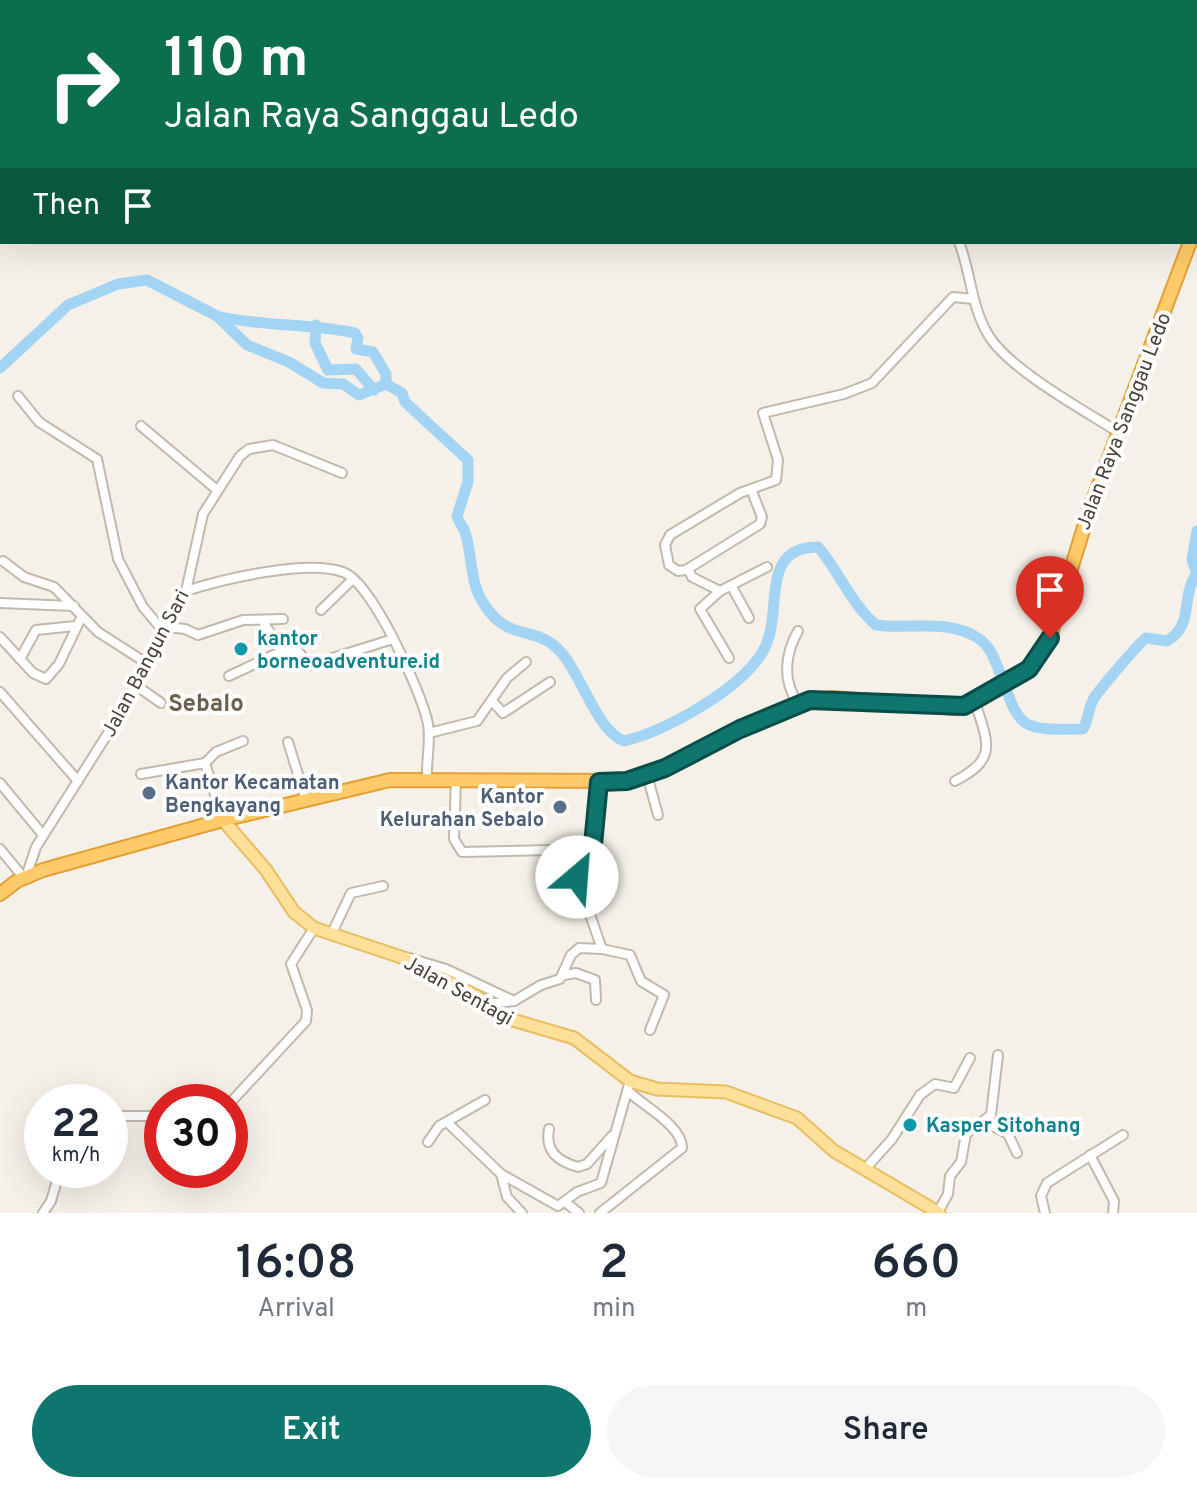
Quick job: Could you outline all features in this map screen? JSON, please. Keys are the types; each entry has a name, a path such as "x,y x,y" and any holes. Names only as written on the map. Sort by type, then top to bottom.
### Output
{"highway":[{"name":"Jalan Raya Sanggau Ledo","path":"0,894 25,877 223,820 385,781 627,781 647,775 798,703 833,698 956,708 975,702 1036,661 1051,634 1082,531 1189,244"}],"main road":[{"name":"Jalan Sentagi","path":"223,820 266,870 294,912 314,928 401,957 485,1004 499,1016 574,1038 630,1086 726,1092 797,1118 834,1151 939,1213"}],"street":[{"path":"959,244 973,299 996,345 1062,396 1118,432"},
{"path":"751,489 762,517 760,524 688,569 678,571 669,565 665,553 668,536 731,497 751,489 773,482 779,473 763,413 844,394 872,383 947,302 959,295 973,299"},
{"path":"18,396 39,422 97,459 118,559 148,615 166,629 198,635 234,623 283,619"},
{"path":"141,426 217,490"},
{"name":"Jalan Bangun Sari","path":"25,877 43,835 137,686 186,591 203,514 243,453 268,445 342,473"},
{"path":"3,561 24,577 54,587 98,632 148,664"},
{"path":"729,658 700,609 720,591 767,567"},
{"path":"688,569 692,577 720,591"},
{"path":"186,591 251,573 335,570 353,579 393,639 417,683 429,733 427,779"},
{"path":"321,610 353,579"},
{"path":"732,587 749,618"},
{"path":"0,603 74,606"},
{"path":"0,637 39,677 48,679 82,616"},
{"path":"171,617 177,629"},
{"path":"262,620 282,651"},
{"path":"20,659 36,630 75,626"},
{"path":"798,631 789,647 787,670 791,692 798,703"},
{"path":"229,676 282,651 297,650 307,664 313,665 393,639"},
{"path":"429,733 473,724 493,702 507,678 526,662"},
{"path":"493,702 503,713 550,682"},
{"path":"137,686 161,703"},
{"path":"0,692 78,781"},
{"path":"955,781 981,767 986,754 975,702"},
{"path":"141,774 205,763 216,752 243,741"},
{"path":"288,742 306,800"},
{"path":"205,763 223,820"},
{"path":"647,775 658,815"},
{"path":"456,779 454,839 462,852 593,849"},
{"path":"599,782 593,849 577,877 602,949"},
{"path":"0,783 43,835"},
{"path":"0,849 25,877"},
{"path":"332,933 351,893 383,886"},
{"path":"248,1084 306,1021 307,1010 291,964 314,928"},
{"path":"564,975 571,955 579,948 630,955 641,981 664,995 650,1030"},
{"path":"401,957 424,961 514,1001"},
{"path":"485,1004 514,1001 564,975 576,973 595,980 596,1000"},
{"path":"939,1213 948,1194 951,1175 961,1162 966,1134 984,1122 992,1112 998,1055"},
{"path":"866,1168 892,1139 920,1095 935,1084 954,1088 970,1058"},
{"path":"448,1123 501,1174 558,1206 577,1192 600,1184 612,1136 630,1086 681,1139 682,1148 600,1213"},
{"path":"428,1142 439,1126 485,1100"},
{"path":"984,1122 1008,1134 1017,1153"},
{"path":"549,1129 547,1142 553,1153 578,1167 587,1164 612,1136"},
{"path":"1045,1213 1040,1199 1043,1187 1123,1135"},
{"path":"1090,1155 1114,1201 1113,1213"},
{"path":"501,1174 509,1200 522,1213"},
{"path":"43,1213 55,1188"},
{"path":"565,1202 579,1213"}],"waterway":[{"path":"0,368 68,305 118,284 147,280 217,316 247,345 289,362 323,383 343,384 359,395 386,384 402,393 405,402 468,460 468,482 457,516 465,532 476,587 484,604 502,624 541,638 560,651 605,726 624,741 680,719 737,681 762,653 769,638 779,571 786,558 799,550 818,547 859,607 876,625 941,626 978,638 988,648 1017,714 1024,722 1045,728 1083,729 1094,698 1141,642 1146,638 1167,641 1181,627 1189,591 1197,574 1192,560 1197,531"},
{"path":"217,316 355,333 358,338 356,349 373,352 386,374 386,384"},
{"path":"316,325 315,343 328,370 356,369 374,390"}],"place":[{"name":"kantor borneoadventure.id","path":"241,649"},
{"name":"Kantor Kecamatan Bengkayang","path":"149,793"},
{"name":"Kantor Kelurahan Sebalo","path":"560,807"},
{"name":"Kasper Sitohang","path":"910,1125"}],"district":[{"name":"Sebalo","path":"206,703"}],"route":[{"path":"577,877 592,855 599,782 627,781 651,774 740,729 810,700 833,698 960,708 1029,669 1050,638"}]}
